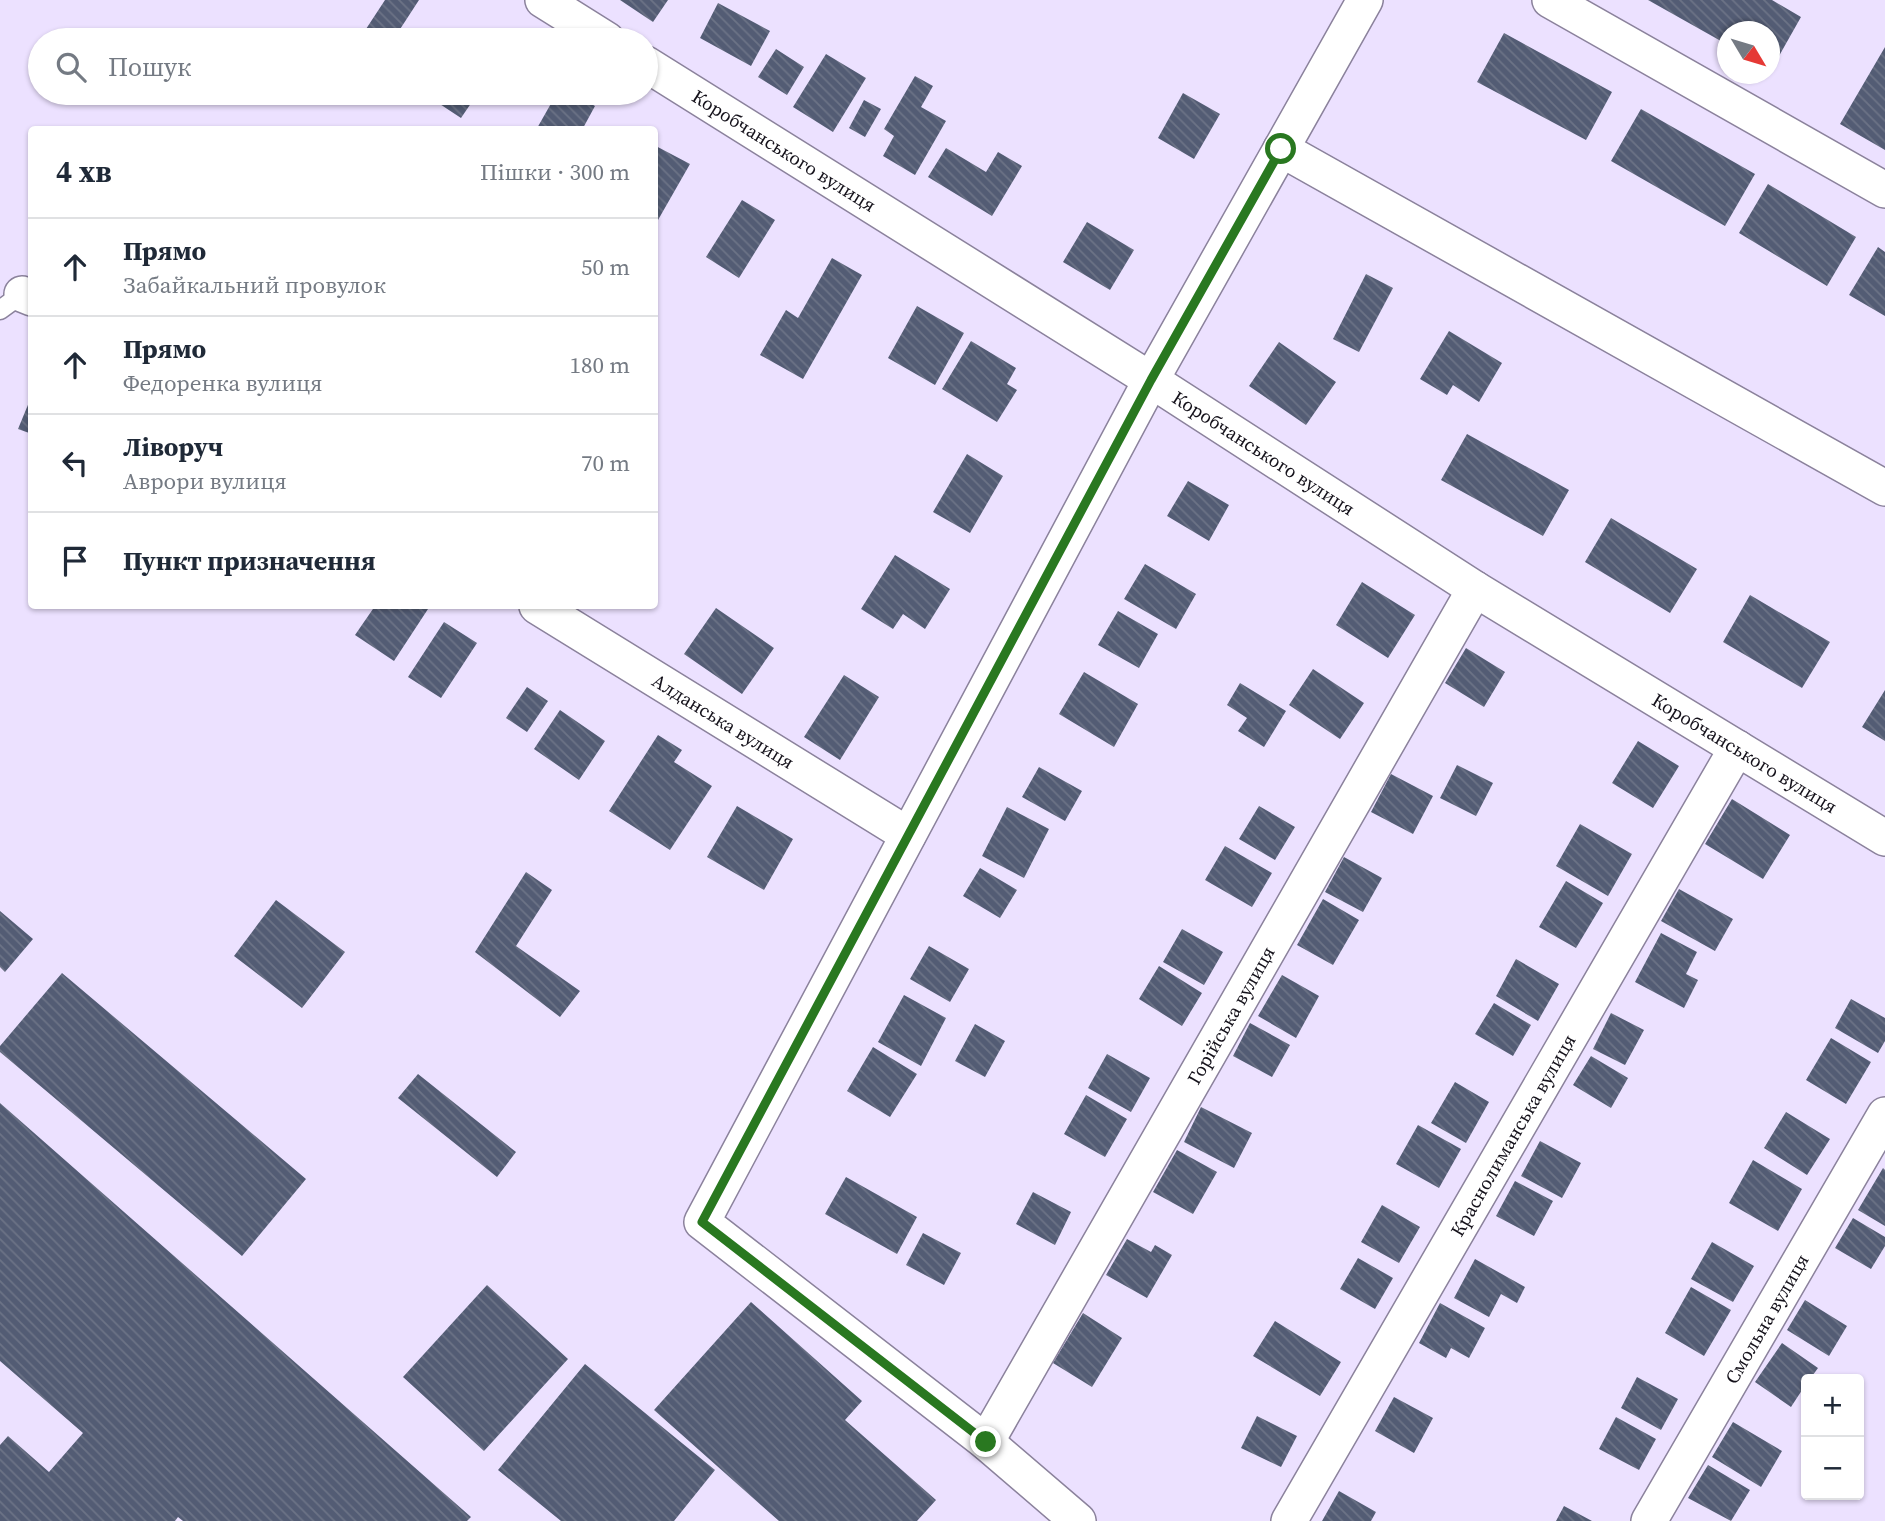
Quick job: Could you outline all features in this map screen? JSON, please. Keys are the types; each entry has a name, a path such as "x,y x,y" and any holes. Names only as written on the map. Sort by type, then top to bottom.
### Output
{"street":[{"path":"543,0 588,28"},
{"path":"1078,1521 986,1442 702,1222 1151,380 1366,0"},
{"path":"1550,0 1885,190"},
{"name":"Коробчанського вулиця","path":"658,72 1151,380 1475,589 1885,838"},
{"path":"1281,149 1885,488"},
{"name":"Горійська вулиця","path":"986,1442 1475,589"},
{"name":"Алданська вулиця","path":"542,609 908,835"},
{"name":"Краснолиманська вулиця","path":"1289,1521 1737,748"},
{"name":"Смольна вулиця","path":"1649,1521 1885,1115"}],"building":[{"path":"385,0 419,0 401,28 367,28"},
{"path":"620,0 668,0 653,22"},
{"path":"1648,0 1772,0 1801,17 1780,54 1780,21 1717,21 1717,39"},
{"path":"718,3 770,31 751,66 700,38"},
{"path":"1504,33 1612,92 1586,140 1477,82"},
{"path":"1885,47 1885,150 1840,124"},
{"path":"776,49 804,67 787,95 758,77"},
{"path":"826,54 866,78 833,132 793,107"},
{"path":"915,76 933,86 921,107 946,121 915,175 883,156 894,136 884,129"},
{"path":"1183,93 1220,114 1194,159 1158,138"},
{"path":"864,100 881,109 865,137 849,128"},
{"path":"441,105 470,105 461,118"},
{"path":"550,105 595,106 584,126 538,126"},
{"path":"1641,109 1755,174 1725,226 1611,161"},
{"path":"658,147 690,164 658,220"},
{"path":"946,148 986,172 998,152 1022,166 992,216 928,177"},
{"path":"1768,184 1856,237 1827,286 1739,233"},
{"path":"742,200 775,220 739,278 706,257"},
{"path":"1087,222 1134,250 1110,290 1063,262"},
{"path":"1878,247 1885,252 1885,316 1849,295"},
{"path":"832,258 862,275 803,379 760,355 786,310 798,318"},
{"path":"1366,274 1393,288 1359,352 1333,339"},
{"path":"917,306 964,333 935,385 888,358"},
{"path":"1449,331 1502,363 1479,402 1453,385 1447,395 1420,379"},
{"path":"971,341 1016,368 1007,384 1017,390 997,422 942,389"},
{"path":"1279,342 1336,382 1306,425 1249,386"},
{"path":"28,405 28,433 18,429"},
{"path":"1467,434 1569,490 1543,536 1441,480"},
{"path":"967,454 1003,476 970,533 933,512"},
{"path":"1188,481 1229,505 1209,541 1167,516"},
{"path":"1611,518 1697,569 1670,613 1585,562"},
{"path":"895,555 950,589 925,629 903,614 893,629 861,609"},
{"path":"1145,564 1196,594 1176,629 1124,599"},
{"path":"1362,582 1415,615 1388,658 1336,625"},
{"path":"1750,595 1830,642 1802,688 1723,642"},
{"path":"716,608 774,648 742,694 684,654"},
{"path":"373,609 428,609 394,661 355,635"},
{"path":"1118,611 1158,634 1139,668 1098,645"},
{"path":"444,622 477,643 441,698 408,677"},
{"path":"1466,648 1505,672 1484,707 1445,683"},
{"path":"1313,669 1364,703 1340,739 1289,705"},
{"path":"1084,672 1138,704 1114,747 1059,714"},
{"path":"844,675 879,697 840,760 804,737"},
{"path":"1240,683 1286,711 1264,747 1238,731 1247,718 1227,705"},
{"path":"527,687 548,701 527,732 506,718"},
{"path":"1885,690 1885,741 1862,727"},
{"path":"560,710 605,741 579,780 534,749"},
{"path":"658,735 682,750 674,762 712,786 670,850 609,811"},
{"path":"1638,741 1679,766 1653,808 1612,783"},
{"path":"1457,765 1493,783 1476,816 1440,798"},
{"path":"1039,767 1082,791 1065,821 1022,797"},
{"path":"1391,774 1433,796 1413,834 1371,812"},
{"path":"1732,799 1790,835 1763,879 1705,844"},
{"path":"737,806 793,839 764,890 707,857"},
{"path":"1259,806 1295,827 1275,860 1239,839"},
{"path":"1007,807 1049,829 1024,878 982,856"},
{"path":"1580,824 1632,854 1608,896 1556,866"},
{"path":"1225,846 1272,873 1252,907 1205,880"},
{"path":"1344,857 1382,878 1363,912 1325,892"},
{"path":"980,868 1017,890 1000,918 963,896"},
{"path":"526,872 552,890 516,946 580,991 560,1017 475,952"},
{"path":"1566,881 1603,903 1576,948 1539,927"},
{"path":"1679,889 1733,919 1715,951 1661,921"},
{"path":"1323,899 1359,920 1333,965 1297,945"},
{"path":"276,900 345,952 302,1008 234,956"},
{"path":"0,911 33,939 5,972 0,967"},
{"path":"1182,929 1223,952 1204,985 1163,962"},
{"path":"1661,933 1697,952 1686,974 1698,980 1684,1008 1635,982"},
{"path":"929,946 969,969 950,1002 910,979"},
{"path":"1516,959 1559,984 1538,1021 1496,996"},
{"path":"1159,966 1202,993 1182,1026 1139,999"},
{"path":"62,973 306,1179 242,1256 0,1052 0,1046"},
{"path":"1282,975 1319,996 1296,1038 1258,1016"},
{"path":"904,995 946,1018 921,1066 878,1042"},
{"path":"1851,999 1885,1018 1885,1041 1878,1053 1835,1028"},
{"path":"1494,1003 1531,1025 1513,1056 1475,1034"},
{"path":"1611,1013 1644,1030 1625,1065 1593,1049"},
{"path":"1250,1023 1290,1045 1272,1077 1233,1056"},
{"path":"975,1024 1005,1041 985,1077 955,1061"},
{"path":"1831,1038 1871,1062 1846,1104 1806,1080"},
{"path":"873,1047 917,1074 890,1117 847,1091"},
{"path":"1107,1054 1150,1078 1131,1112 1088,1088"},
{"path":"1591,1056 1628,1078 1611,1108 1573,1085"},
{"path":"418,1074 516,1152 497,1177 398,1098"},
{"path":"1455,1082 1489,1102 1466,1143 1431,1123"},
{"path":"1086,1095 1127,1119 1105,1157 1064,1134"},
{"path":"0,1103 471,1517 467,1521 183,1521 178,1517 175,1521 0,1521 0,1445 8,1436 49,1472 83,1433 0,1361"},
{"path":"1201,1107 1252,1133 1234,1168 1184,1142"},
{"path":"1786,1112 1830,1139 1807,1175 1764,1148"},
{"path":"1418,1125 1461,1149 1439,1188 1396,1164"},
{"path":"1540,1141 1581,1163 1562,1198 1521,1176"},
{"path":"1177,1150 1217,1172 1193,1214 1153,1192"},
{"path":"1753,1160 1802,1189 1778,1231 1729,1203"},
{"path":"1883,1168 1885,1170 1885,1226 1858,1210"},
{"path":"846,1177 917,1217 897,1254 825,1214"},
{"path":"1515,1181 1553,1201 1534,1236 1496,1216"},
{"path":"1033,1192 1071,1212 1055,1245 1016,1224"},
{"path":"1382,1205 1420,1227 1399,1263 1361,1242"},
{"path":"1853,1218 1885,1237 1885,1246 1871,1269 1835,1248"},
{"path":"923,1233 961,1253 944,1285 906,1265"},
{"path":"1127,1239 1151,1252 1155,1245 1172,1255 1147,1298 1106,1275"},
{"path":"1712,1242 1754,1266 1733,1302 1691,1279"},
{"path":"1358,1258 1393,1278 1375,1309 1340,1289"},
{"path":"1475,1259 1525,1287 1517,1303 1501,1294 1489,1317 1454,1298"},
{"path":"487,1285 568,1359 484,1451 403,1377"},
{"path":"1691,1287 1731,1310 1704,1356 1665,1333"},
{"path":"1805,1300 1847,1326 1829,1356 1787,1330"},
{"path":"751,1302 862,1401 845,1420 936,1500 917,1521 779,1521 654,1410"},
{"path":"1440,1303 1485,1328 1469,1358 1451,1348 1446,1358 1419,1343"},
{"path":"1083,1313 1122,1338 1092,1387 1053,1363"},
{"path":"1275,1321 1341,1362 1320,1396 1253,1356"},
{"path":"1782,1343 1818,1368 1814,1374 1801,1374 1801,1392 1791,1407 1755,1382"},
{"path":"585,1364 715,1470 674,1521 561,1521 498,1470"},
{"path":"1637,1377 1678,1399 1661,1430 1621,1408"},
{"path":"1394,1397 1433,1418 1414,1453 1375,1431"},
{"path":"1257,1416 1297,1436 1281,1467 1241,1448"},
{"path":"1616,1417 1656,1439 1639,1470 1599,1449"},
{"path":"1733,1422 1782,1451 1761,1487 1712,1457"},
{"path":"1708,1465 1750,1490 1731,1521 1688,1498"},
{"path":"1339,1491 1376,1512 1371,1521 1322,1521"},
{"path":"1564,1506 1592,1521 1556,1521"}],"route":[{"path":"986,1442 702,1222 1151,380 1281,149"}]}
